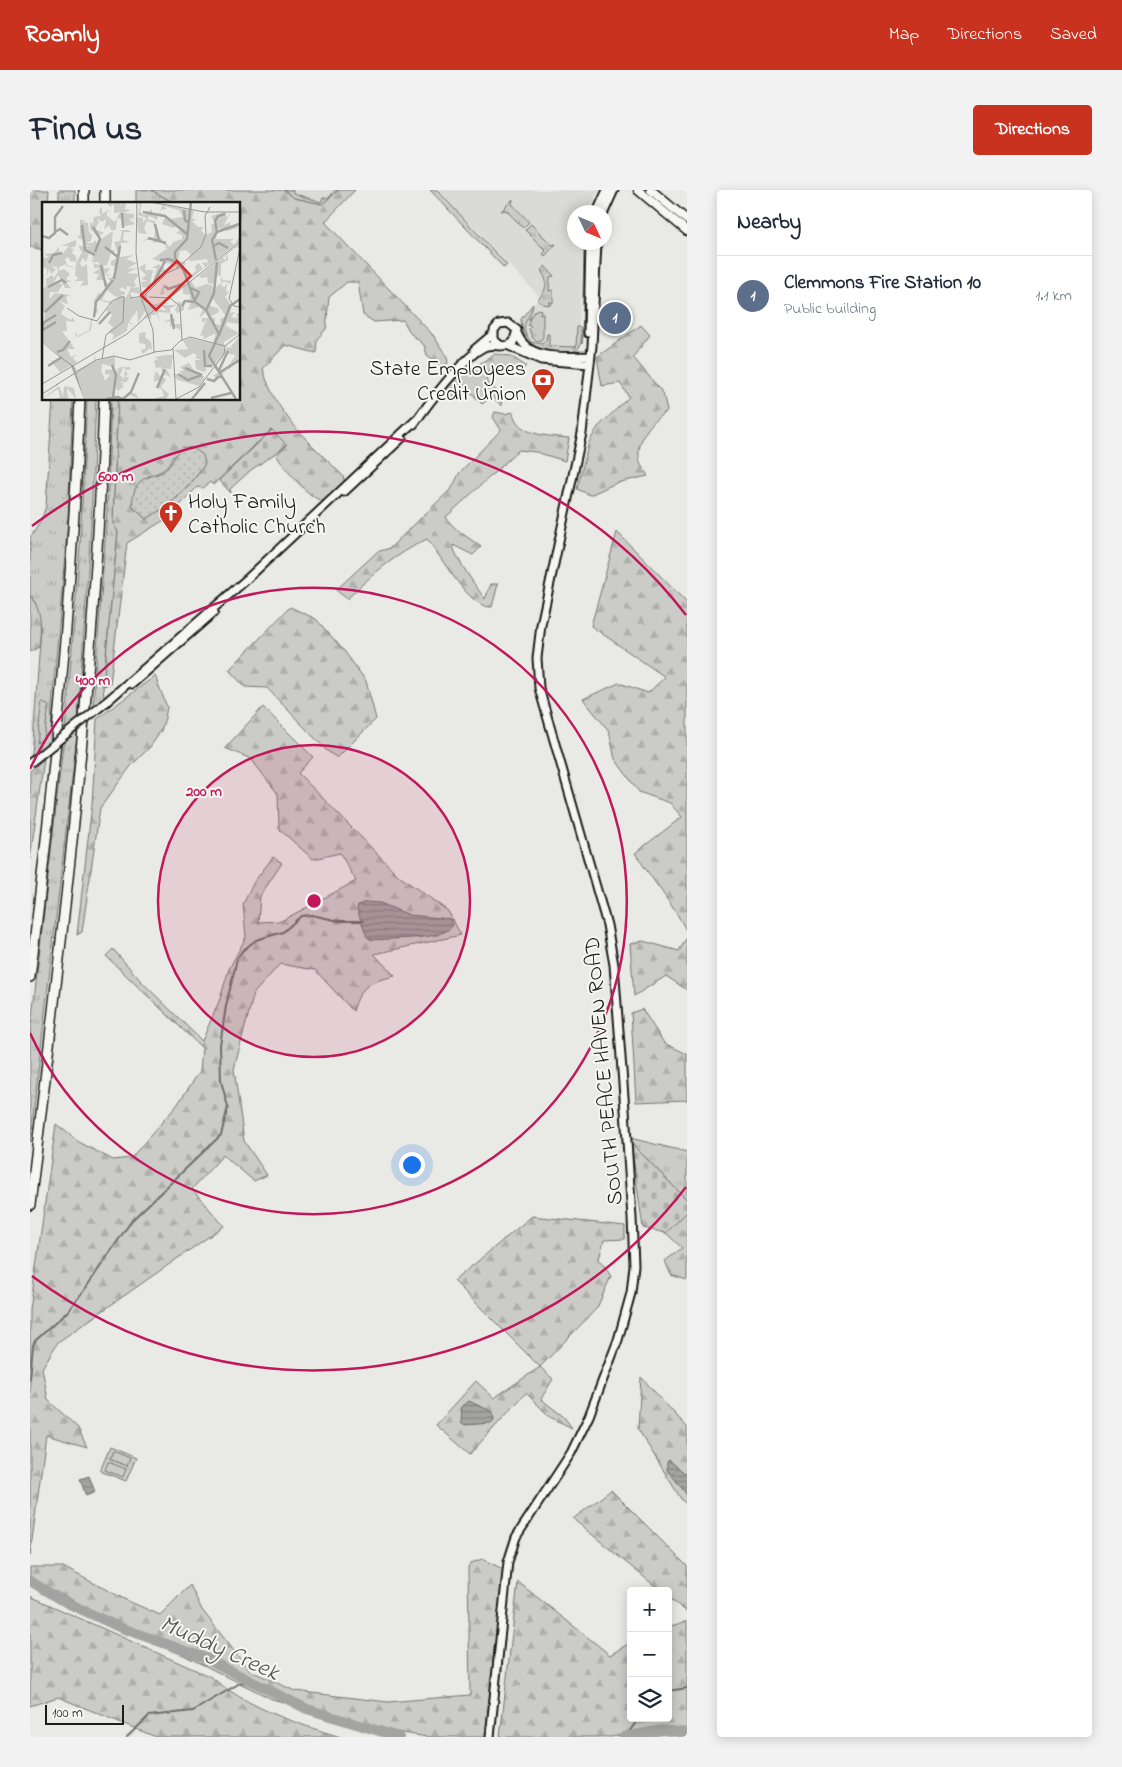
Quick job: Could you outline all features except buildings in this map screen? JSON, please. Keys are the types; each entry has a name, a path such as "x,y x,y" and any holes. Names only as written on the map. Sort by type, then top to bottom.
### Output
{"highway":[{"path":"30,977 57,733 75,507 80,400"},
{"path":"30,1205 60,955 85,721 97,568 104,400"}],"main road":[{"path":"600,205 607,190"},
{"path":"607,205 614,190"},
{"path":"638,190 687,231"},
{"path":"651,190 687,220"},
{"name":"SOUTH PEACE HAVEN ROAD","path":"589,360 590,250"},
{"name":"SOUTH PEACE HAVEN ROAD","path":"490,1737 508,1562 516,1537 571,1453 589,1416 628,1309 634,1265 626,1110 613,957 607,925 539,688 537,658 541,625 582,433 594,321 597,250"},
{"path":"30,764 169,654 416,420 472,351 493,334 496,326 504,322 512,325 523,345 536,353 589,360"},
{"path":"468,358 484,348 505,346 515,340 517,332"},
{"path":"493,334 495,341 539,360 589,360"}],"shaded area":[{"path":"284,190 339,190 322,204"},
{"path":"438,190 599,190 592,205 567,205 567,250 583,250 578,345 575,350 547,349 527,339 522,320 540,297"},
{"path":"366,902 380,903 409,915 450,919 453,925 448,930 439,934 416,938 372,940 367,937 357,909 358,905"},
{"path":"469,1401 493,1412 494,1420 491,1423 465,1425 461,1422 462,1407"},
{"path":"669,1460 687,1475 687,1495 667,1469 667,1462"},
{"path":"89,1476 95,1492 86,1496 80,1479"}],"green space":[{"path":"30,190 49,190 48,202 42,202 42,250 30,247"},
{"path":"59,190 75,190 75,202 59,202"},
{"path":"136,190 151,190 172,202 136,202"},
{"path":"151,190 284,190 294,198 322,204 339,190 355,190 325,222 433,335 447,357 448,363 442,367 427,355 424,345 411,334 403,320 374,322 363,315 358,282 347,282 329,297 326,329 317,339 316,353 285,345 263,369 276,401 285,415 343,476 345,483 325,501 313,496 298,483 276,455 287,445 271,430 213,485 210,482 203,488 197,487 169,517 127,543 110,684 103,686 118,532 113,523 118,400 240,400 240,202 172,202","holes":["173,456 205,464 179,496 146,519 132,506 148,476 164,470"]},
{"path":"284,190 293,190 293,193 321,202 323,198 330,197 335,190 339,190 322,204 294,198"},
{"path":"430,190 437,190 507,265 504,268"},
{"path":"513,199 512,204 529,222 523,228 506,210 501,211"},
{"path":"531,224 552,245 556,244 545,256 543,254 546,251 525,230"},
{"path":"584,250 589,250 586,311 582,344"},
{"path":"545,266 554,276 550,277 549,291 553,290 553,303 549,302 551,305 543,304 537,300 546,286 544,275 541,271"},
{"path":"533,304 525,325 525,330 531,342 542,344 546,340 547,334 549,334 549,346 576,347 577,327 581,327 580,346 571,352 556,352 528,343 522,328 521,319"},
{"path":"537,309 541,310 540,314 543,313 543,337 541,340 536,341 529,329 531,327 528,325 530,317"},
{"path":"641,325 650,335 633,357 663,393 667,411 646,431 640,444 639,459 641,466 648,476 616,483 590,495 577,489 589,442 598,427 629,397 620,383 602,386 597,357"},
{"path":"495,354 510,356 526,366 523,369 501,368 499,364 486,374 489,377 486,380 500,395 502,406 488,393 484,396 486,401 482,404 468,389 459,391 449,399 444,392 452,382 469,368 480,373 484,369 479,364"},
{"path":"53,400 73,400 68,520 52,705 51,743 36,755 32,755 41,627 35,602 30,595 30,538 41,521 46,506"},
{"path":"87,400 96,400 91,525 77,736 30,1142 30,1035 67,711 80,546"},
{"path":"111,400 118,400 113,523 118,532 103,686 104,700 93,708 107,512"},
{"path":"495,412 505,414 513,412 515,420 520,426 535,433 569,438 565,461 536,452 519,450 446,517 457,530 481,547 473,555 453,545 461,564 485,599 491,584 498,584 492,607 474,600 465,591 427,539 384,566 347,599 336,590 377,552 390,548 452,488 460,472 501,430 493,417"},
{"path":"272,430 287,445 251,470 230,489 231,493 219,480"},
{"path":"182,447 193,448 203,455 205,464 179,496 146,519 132,506 137,486 146,478 164,471"},
{"path":"617,532 687,603 687,932 635,853 682,817 670,803 639,792 615,759 609,731 583,699 619,683 648,693 665,677 591,626"},
{"path":"30,595 37,607 40,626 39,647 30,652"},
{"path":"290,607 316,619 345,652 366,681 376,719 337,758 326,750 267,688 245,687 229,670"},
{"path":"155,676 167,707 165,718 161,731 150,747 131,766 100,808 82,932 77,935 92,804 97,719"},
{"path":"42,701 49,706 44,737 37,743"},
{"path":"263,707 313,757 298,773 399,876 448,911 461,935 374,954 395,976 379,980 367,986 359,995 353,1011 315,970 280,964 254,993 234,1069 244,1141 267,1175 254,1181 223,1155 192,1189 224,1226 58,1342 42,1368 48,1400 78,1428 87,1447 46,1435 30,1555 30,1310 56,1124 79,1142 113,1160 131,1158 177,1105 200,1071 202,1048 106,956 113,949 140,980 202,1041 220,999 229,969 246,937 243,904 254,882 273,857 282,863 260,896 258,922 281,921 356,881 340,853 313,859 279,829 278,794 251,759 225,748"},
{"path":"44,759 30,859 30,771"},
{"path":"687,937 687,990 666,976 634,996 630,944 643,941 679,951"},
{"path":"642,1009 664,1043 687,1054 687,1100 636,1102 631,1013"},
{"path":"630,1138 687,1152 687,1200 631,1143"},
{"path":"631,1143 687,1200 687,1212 666,1233 643,1228"},
{"path":"687,1212 687,1280 671,1275 665,1261 682,1248 666,1233"},
{"path":"532,1216 625,1226 625,1239 604,1240 599,1259 611,1276 597,1308 540,1367 454,1281"},
{"path":"540,1367 553,1379 541,1399 564,1417 572,1428 550,1417 526,1393 470,1454 436,1425 476,1381 494,1398"},
{"path":"641,1377 687,1427 687,1505 681,1499 638,1429"},
{"path":"110,1447 136,1458 126,1481 100,1471"},
{"path":"113,1451 130,1458 127,1466 110,1459"},
{"path":"108,1462 126,1469 123,1477 105,1470"},
{"path":"611,1490 687,1566 687,1612 672,1600 672,1587 656,1587 573,1519"},
{"path":"482,1559 503,1569 485,1737 427,1737 391,1731 272,1699 30,1579 30,1567 63,1567 128,1601 160,1615 190,1585 202,1610 249,1670 295,1691 388,1702 470,1695 468,1567 471,1563"},
{"path":"518,1582 610,1655 627,1644 627,1722 672,1722 672,1626 687,1621 687,1733 636,1731 612,1737 500,1737"},
{"path":"30,1596 211,1677 256,1706 306,1726 341,1737 156,1737 58,1697 30,1706"}],"waterway":[{"path":"30,1379 35,1341 67,1312 132,1220 221,1135 228,1107 221,1081 220,1045 226,1006 237,959 242,951 256,940 283,932 301,916 312,915 339,921 363,921"},
{"name":"Muddy Creek","path":"30,1581 67,1603 119,1627 205,1658 307,1709 399,1737"},
{"path":"127,1737 149,1716 193,1711 240,1683 246,1681 257,1683"},
{"path":"672,1690 687,1688"},
{"path":"626,1736 636,1722"},
{"name":"Muddy Creek","path":"624,1737 662,1730 687,1733"}],"place":[{"name":"Clemmons Fire Station 10","path":"615,318"},
{"name":"State Employees Credit Union","path":"543,401"},
{"name":"Holy Family Catholic Church","path":"171,534"}]}
